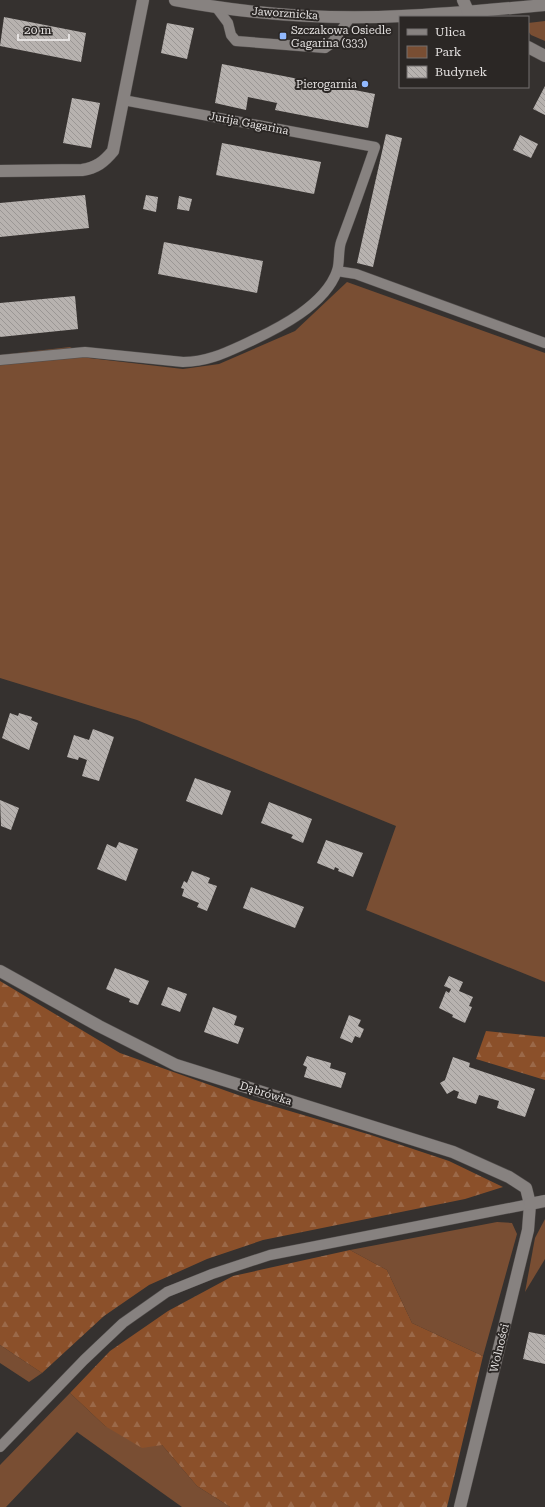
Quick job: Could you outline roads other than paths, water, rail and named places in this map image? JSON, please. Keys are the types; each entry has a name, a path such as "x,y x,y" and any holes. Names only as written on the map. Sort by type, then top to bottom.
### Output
{"street":[{"path":"0,171 82,170 100,165 113,151 143,0"},
{"name":"Jaworznicka","path":"175,0 216,7 280,14 351,17 399,16"},
{"path":"463,0 472,14"},
{"name":"Jaworznicka","path":"402,16 472,14 545,5"},
{"path":"529,48 545,56"},
{"name":"Dąbrówka","path":"0,971 99,1026 176,1065 453,1152 510,1177 526,1188 530,1204"},
{"path":"530,1204 545,1201"},
{"name":"Wolności","path":"460,1507 528,1230 530,1204"}],"lane":[{"path":"216,7 228,23 231,35 236,41 325,48 333,43 339,30 351,17"},
{"name":"Jurija Gagarina","path":"123,100 375,147 339,248 337,271"},
{"path":"0,360 85,352 183,362 197,362 213,358 288,323 309,308 326,288 337,271 356,274 545,343"},
{"path":"0,1447 79,1365 123,1323 167,1292 212,1274 270,1255 530,1204"}],"place":[{"name":"Szczakowa Osiedle Gagarina (333)","path":"283,36"},
{"name":"Pierogarnia","path":"365,84"}]}
